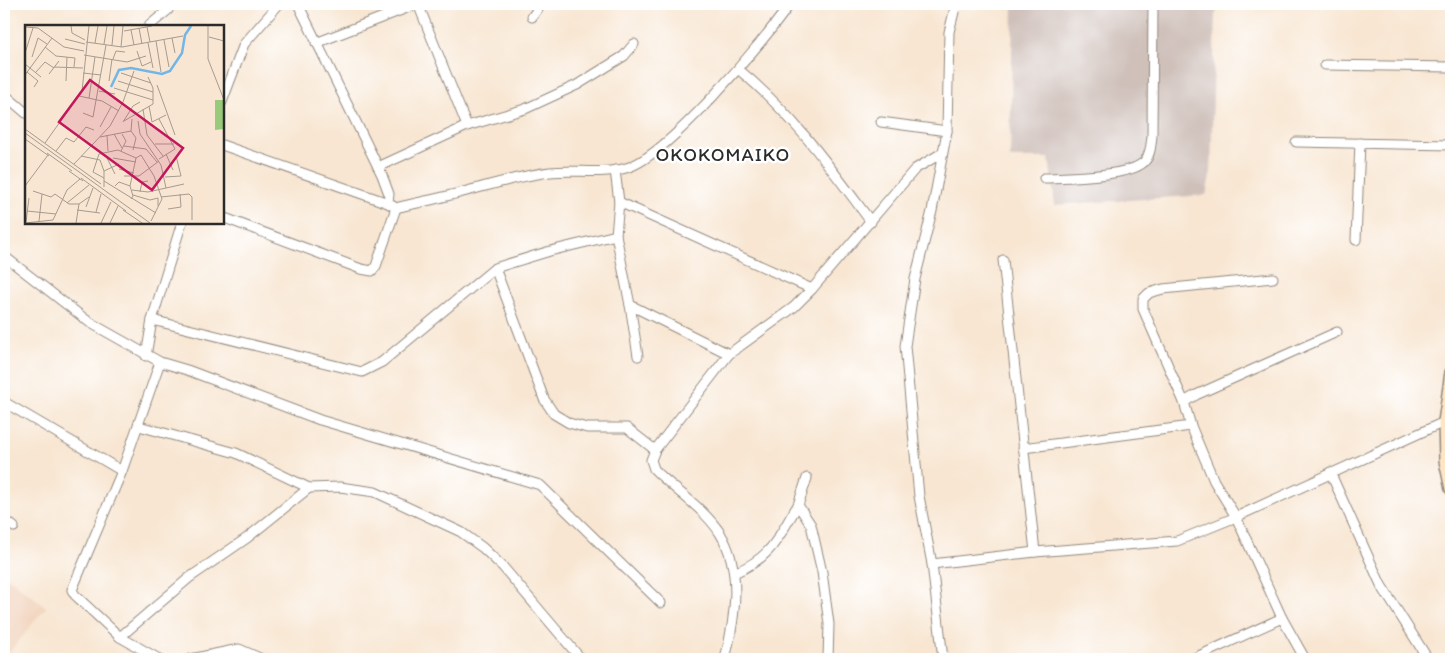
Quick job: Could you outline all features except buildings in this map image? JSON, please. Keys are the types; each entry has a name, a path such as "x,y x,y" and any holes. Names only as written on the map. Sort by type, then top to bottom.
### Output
{"street":[{"path":"150,25 168,10 165,4"},
{"path":"224,97 244,44 279,4"},
{"path":"224,219 361,270 369,272 376,266 392,205 378,167 298,4"},
{"path":"316,43 418,4 468,126"},
{"path":"532,17 541,4"},
{"path":"224,146 392,205 451,195 516,177 552,171 615,170 626,168 656,150 738,69 790,4"},
{"path":"943,659 932,564 919,496 905,346 916,279 932,210 947,131 949,32 956,4"},
{"path":"1044,178 1094,175 1124,170 1137,166 1147,159 1151,148 1152,136 1153,4"},
{"path":"378,167 468,126 525,109 577,86 624,56 634,44"},
{"path":"1325,65 1451,67"},
{"path":"738,69 758,86 811,142 871,222"},
{"path":"4,94 25,112"},
{"path":"881,122 947,131"},
{"path":"1296,142 1451,145"},
{"path":"1356,240 1360,143"},
{"path":"725,659 734,607 734,574 729,552 719,532 705,516 654,469 650,463 655,450 729,354 794,307 871,222 915,169 942,153"},
{"path":"615,170 619,202 616,235 638,356"},
{"path":"619,202 812,289"},
{"path":"146,356 152,320 181,224"},
{"path":"152,320 362,372 382,362 495,268 550,251 616,235"},
{"path":"4,256 89,322 146,356 160,362 187,370 320,420 540,484 661,602"},
{"path":"1003,260 1022,448 1035,552"},
{"path":"495,268 544,399 554,414 569,423 587,428 627,428 655,450"},
{"path":"1273,278 1163,289 1149,293 1143,299 1145,315 1184,402 1191,426 1214,481 1236,517 1282,618 1305,659"},
{"path":"630,305 729,354"},
{"path":"1184,402 1196,394 1337,332"},
{"path":"159,659 120,637 72,590 122,471 160,362"},
{"path":"1451,372 1444,422 1445,461 1451,489"},
{"path":"4,402 122,471"},
{"path":"932,564 1035,552 1177,541 1236,517 1330,472 1444,422"},
{"path":"139,426 236,453 309,488 340,487 375,492 462,532 484,548 503,567 581,659"},
{"path":"1022,448 1191,426"},
{"path":"1330,472 1381,585 1428,659"},
{"path":"734,574 752,566 769,551 798,505 807,478"},
{"path":"120,637 189,578 247,538 309,488"},
{"path":"798,505 811,524 822,572 829,624 828,659"},
{"path":"4,519 14,527"},
{"path":"1192,659 1282,618"},
{"path":"191,659 239,649 262,659"}],"shaded area":[{"path":"1013,4 1221,4 1215,15 1211,171 1206,195 1055,205 1049,158 1010,158"},
{"path":"4,574 46,607 4,659"}],"district":[{"name":"OKOKOMAIKO","path":"723,154"}]}
